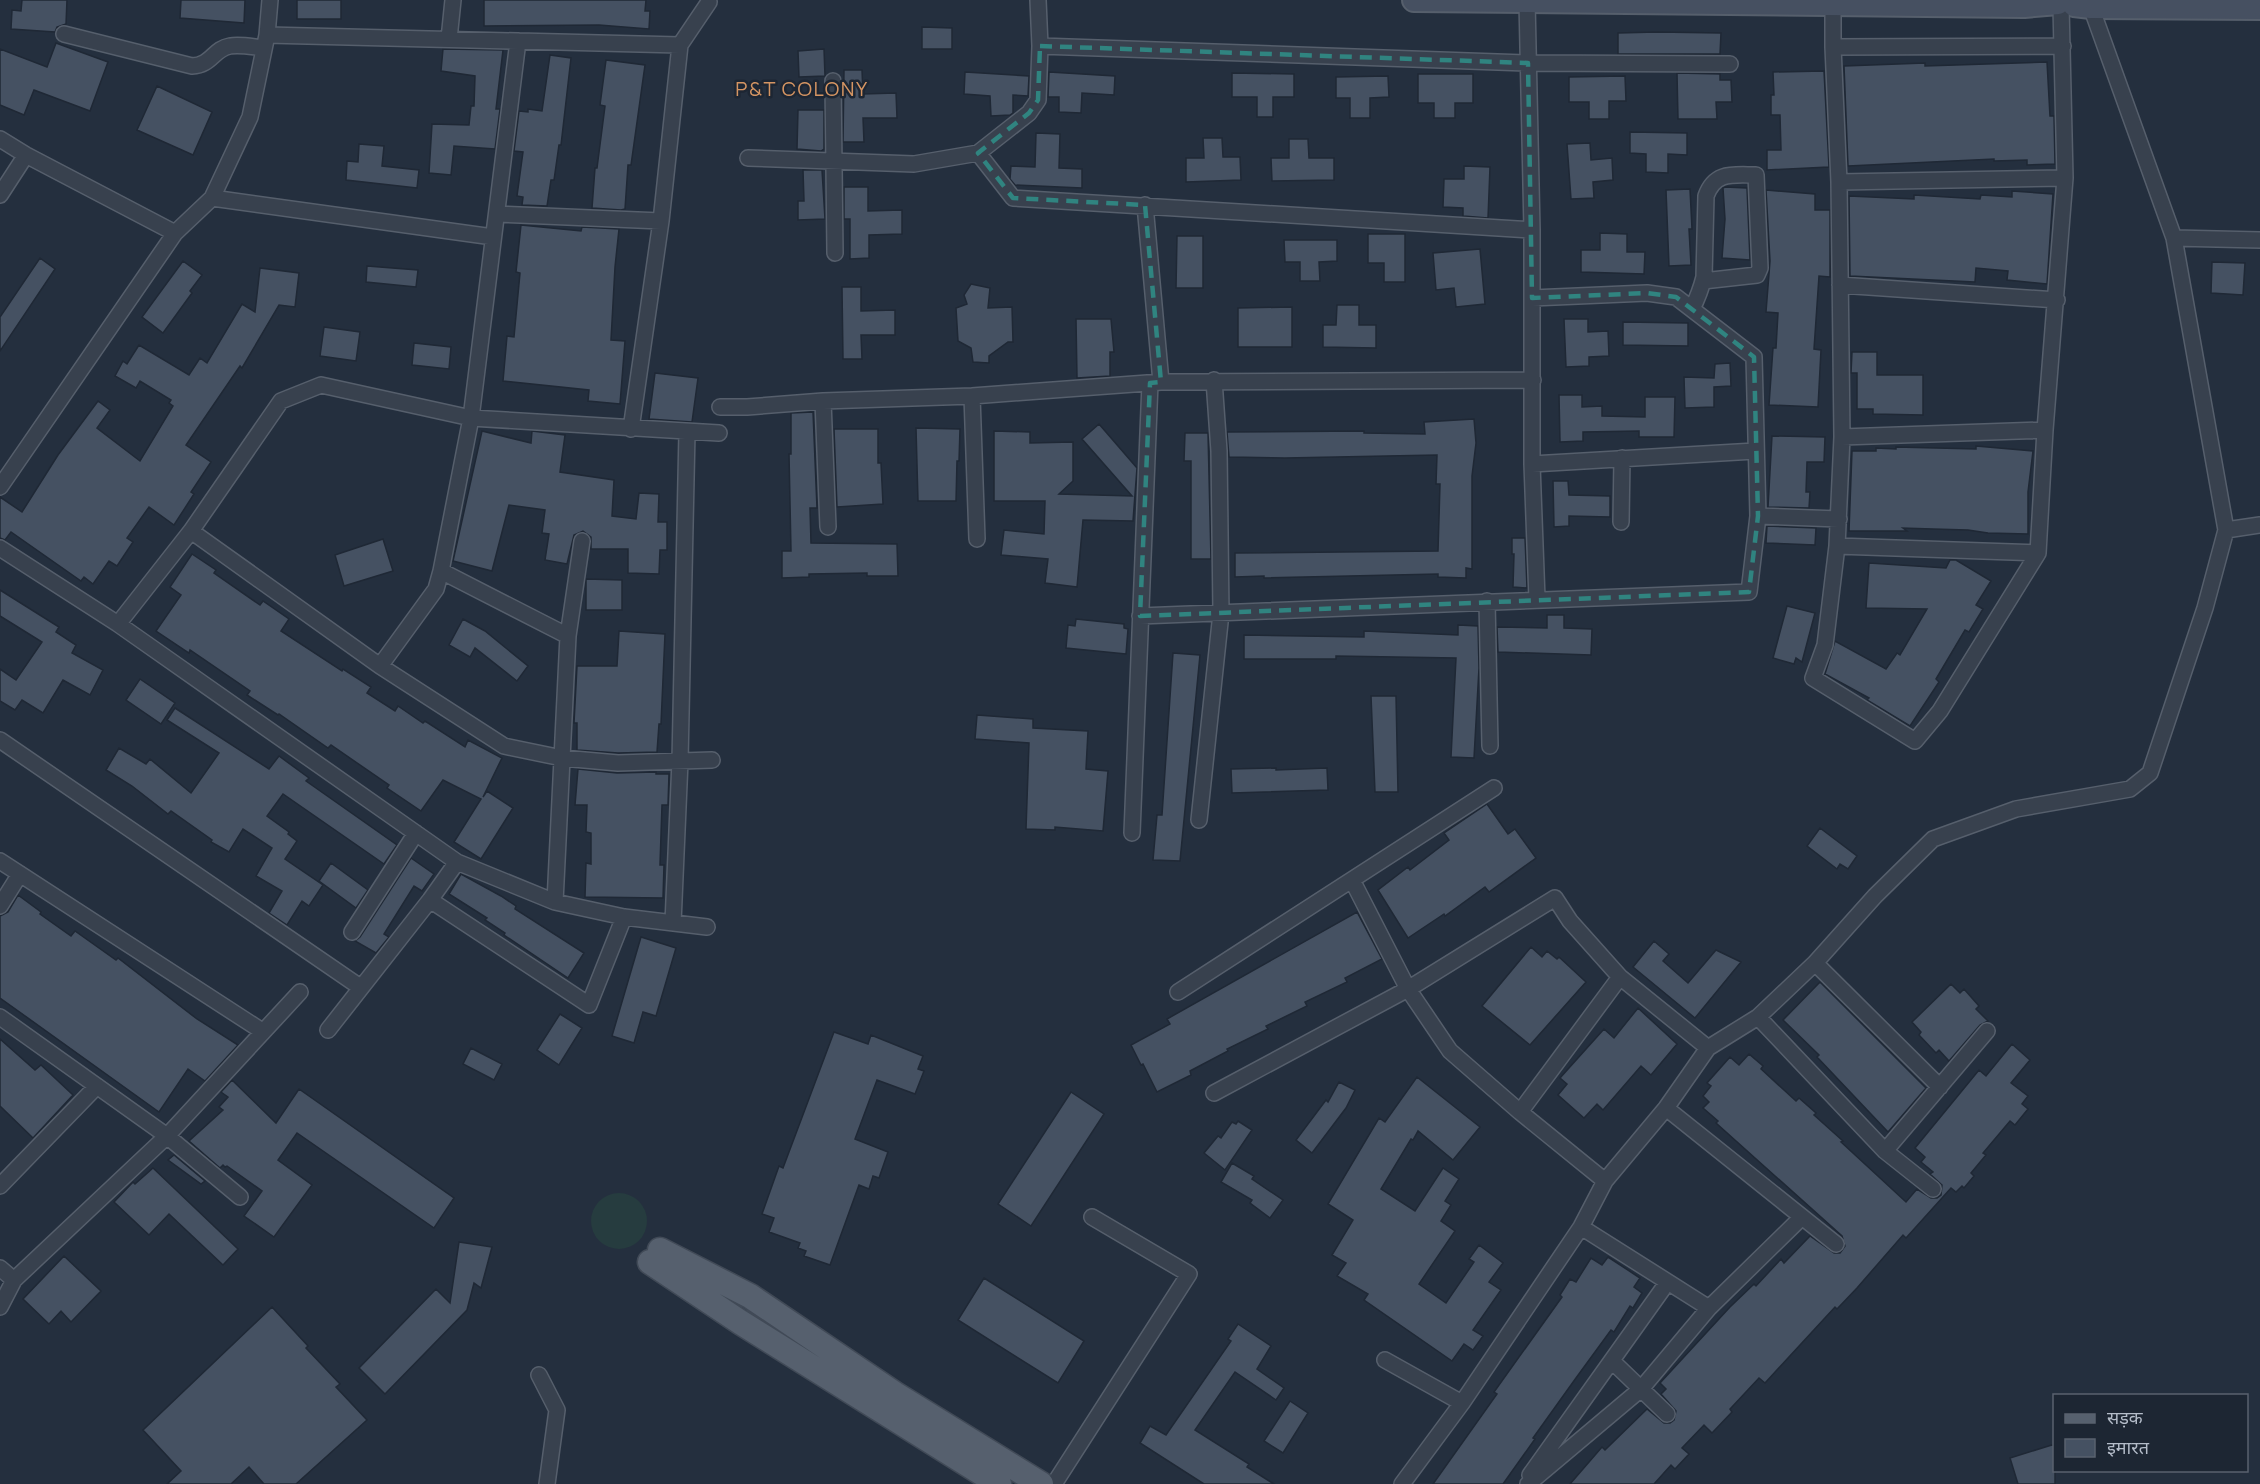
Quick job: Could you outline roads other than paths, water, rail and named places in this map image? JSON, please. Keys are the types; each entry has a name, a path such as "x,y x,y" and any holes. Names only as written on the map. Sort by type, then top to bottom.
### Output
{"main road":[{"path":"1414,0 2024,6 2070,4 2260,8"},
{"path":"999,1484 750,1329 655,1256 750,1296 895,1394 1041,1484"}],"street":[{"path":"0,487 176,233 212,198 250,117 265,41 270,0"},
{"path":"449,39 453,0"},
{"path":"748,159 914,164 978,153 1029,113 1038,100 1040,46 1038,0"},
{"path":"1519,1 1528,63 1537,599"},
{"path":"631,429 662,221 680,45 709,2"},
{"path":"1833,4 1839,182 1842,437 1837,546 1825,645 1813,678 1915,741 1940,711 2038,553 2045,430 2065,177 2063,46 2070,4"},
{"path":"1402,1484 1462,1403 1581,1227 1605,1181 1666,1108 1708,1048 1758,1017 1815,963 1875,896 1934,839 2016,809 2130,789 2150,773 2205,608 2226,530 2174,238 2070,4"},
{"path":"64,34 192,66 202,66 220,50 230,46 265,41 449,39 680,45"},
{"path":"380,666 436,589 441,572 471,418 518,41"},
{"path":"1040,46 1528,63 1730,64"},
{"path":"1833,47 2063,46"},
{"path":"832,81 835,253"},
{"path":"0,139 26,155 176,233"},
{"path":"978,153 1012,198 1532,230"},
{"path":"0,195 26,155"},
{"path":"1692,309 1703,281 1706,196 1709,187 1717,179 1728,174 1756,175 1760,268 1757,274 1703,281"},
{"path":"1839,182 2065,177"},
{"path":"212,198 493,237"},
{"path":"1132,833 1140,616 1156,382 1146,205"},
{"path":"497,214 662,221"},
{"path":"2174,238 2260,240"},
{"path":"1840,285 2057,300"},
{"path":"1140,616 1749,592 1758,516 1754,357 1676,297 1647,293 1532,298"},
{"path":"720,407 747,407 823,400 972,396 1156,382 1533,380"},
{"path":"1199,820 1221,613 1219,452 1214,381"},
{"path":"118,624 190,531 280,401 321,385 471,418 719,433"},
{"path":"972,396 977,539"},
{"path":"823,400 828,527"},
{"path":"1842,437 2045,430"},
{"path":"673,923 680,761 687,432"},
{"path":"1533,465 1755,451"},
{"path":"1621,522 1622,458"},
{"path":"1758,516 1839,519"},
{"path":"2226,530 2260,525"},
{"path":"190,531 380,666 504,746 562,758 618,763 712,760"},
{"path":"555,902 568,636 582,541"},
{"path":"1837,546 2038,553"},
{"path":"0,548 118,624 456,862 555,902 624,917 707,927"},
{"path":"441,572 568,636"},
{"path":"1487,601 1490,746"},
{"path":"0,740 360,987"},
{"path":"1178,992 1494,788"},
{"path":"352,932 416,833"},
{"path":"0,861 262,1031"},
{"path":"328,1030 430,900 456,862"},
{"path":"0,906 20,874"},
{"path":"1352,880 1408,989 1450,1051 1605,1181"},
{"path":"1214,1093 1408,989 1555,898 1570,921 1620,977 1708,1048"},
{"path":"430,900 589,1005 624,917"},
{"path":"1815,963 1940,1087"},
{"path":"1520,1112 1620,977"},
{"path":"0,1307 7,1289 167,1136 300,992"},
{"path":"0,1017 167,1136 240,1197"},
{"path":"1758,1017 1885,1151 1933,1189"},
{"path":"1885,1151 1988,1031"},
{"path":"0,1186 98,1086"},
{"path":"1666,1108 1836,1244"},
{"path":"1054,1484 1189,1274 1092,1217"},
{"path":"1528,1484 1641,1389 1709,1308 1802,1217"},
{"path":"1581,1227 1709,1308"},
{"path":"0,1268 7,1289"},
{"path":"1523,1484 1667,1282"},
{"path":"1384,1360 1462,1403"},
{"path":"1612,1361 1666,1414"},
{"path":"539,1375 557,1410 547,1484"}],"district":[{"name":"P&T COLONY","path":"802,88"}]}
